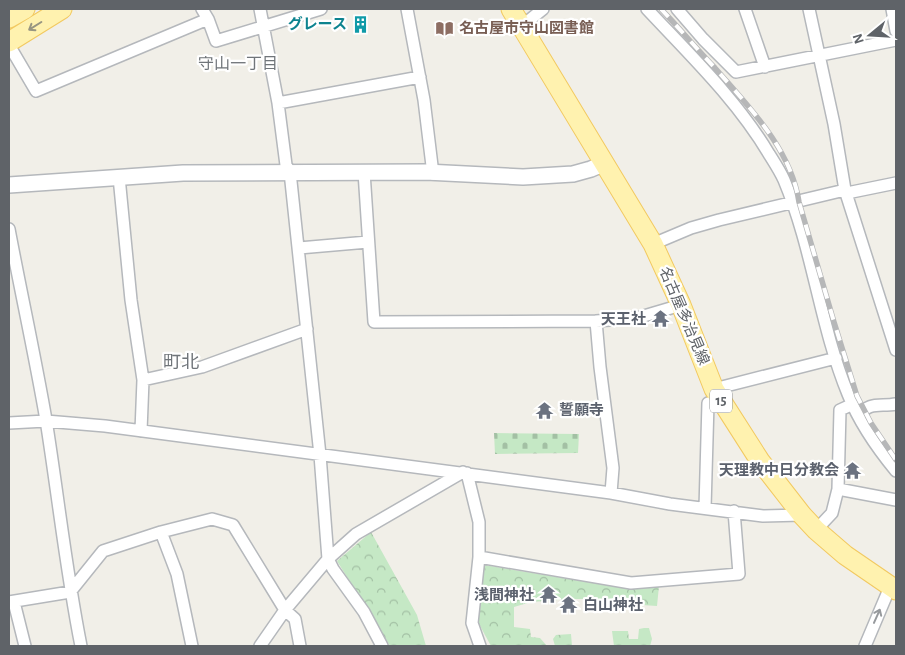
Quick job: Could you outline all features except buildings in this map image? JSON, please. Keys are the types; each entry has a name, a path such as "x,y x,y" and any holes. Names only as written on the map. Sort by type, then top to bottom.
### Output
{"main road":[{"path":"9,44 62,9"},
{"name":"名古屋多治見線","path":"511,9 653,244 681,305 711,396 802,515 816,530 845,555 893,588"}],"street":[{"path":"202,9 216,41 321,9"},
{"path":"260,9 278,103 286,165 290,172 320,455 328,559 364,612 382,646"},
{"path":"407,9 424,100 433,174"},
{"path":"522,26 543,9"},
{"path":"648,9 733,103 752,127 783,178 793,203 836,358 853,404 883,455 896,471"},
{"path":"676,9 736,72 896,40"},
{"path":"745,9 765,67"},
{"path":"809,9 820,55 846,192 896,350"},
{"path":"892,9 896,31"},
{"path":"9,44 36,91 208,19"},
{"path":"278,103 420,77"},
{"path":"9,185 183,173 364,172 523,177 573,174 605,163"},
{"path":"364,172 374,322 596,321 637,318 681,305"},
{"path":"119,178 131,300 143,380 141,431"},
{"path":"653,244 691,228 718,220 896,183"},
{"path":"9,229 46,421 66,548 70,592 80,646"},
{"path":"299,248 368,242"},
{"path":"596,321 612,468 611,493"},
{"path":"143,380 202,367 307,329"},
{"path":"705,508 711,396 836,358"},
{"path":"816,530 832,513 838,490 840,410 853,404"},
{"path":"859,416 864,408 869,406 896,404"},
{"path":"9,423 46,421 141,431 465,473 763,516 802,515"},
{"path":"465,473 479,522 479,557 472,623 480,646"},
{"path":"260,646 285,610 328,559 356,534 465,473"},
{"path":"838,490 896,500"},
{"path":"479,557 631,583 739,574 734,511"},
{"path":"25,646 11,602 70,592 103,551 161,532 212,519 233,525 285,610 295,619 300,646"},
{"path":"161,532 177,574 192,646"},
{"path":"865,646 893,588"}],"green space":[{"path":"494,433 579,434 578,453 495,454"},
{"path":"371,532 417,615 426,646 390,646 337,561"},
{"path":"484,565 630,589 659,586 657,606 612,603 597,599 531,602 514,607 514,627 530,629 531,637 540,638 547,646 491,646 478,622"},
{"path":"649,628 652,639 650,646 614,646 612,631 628,631 629,639 638,639 639,629"},
{"path":"571,634 572,646 555,646 553,639 556,635"}],"railway":[{"path":"661,9 754,114 767,130 787,164 857,396 871,423 896,460"}],"place":[{"name":"グレース","path":"361,24"},
{"name":"名古屋市守山図書館","path":"445,28"},
{"name":"天王社","path":"660,319"},
{"name":"誓願寺","path":"545,410"},
{"name":"天理教中日分教会","path":"853,470"},
{"name":"浅間神社","path":"548,595"},
{"name":"白山神社","path":"569,605"}],"district":[{"name":"守山一丁目","path":"238,64"},
{"name":"町北","path":"181,363"}]}
